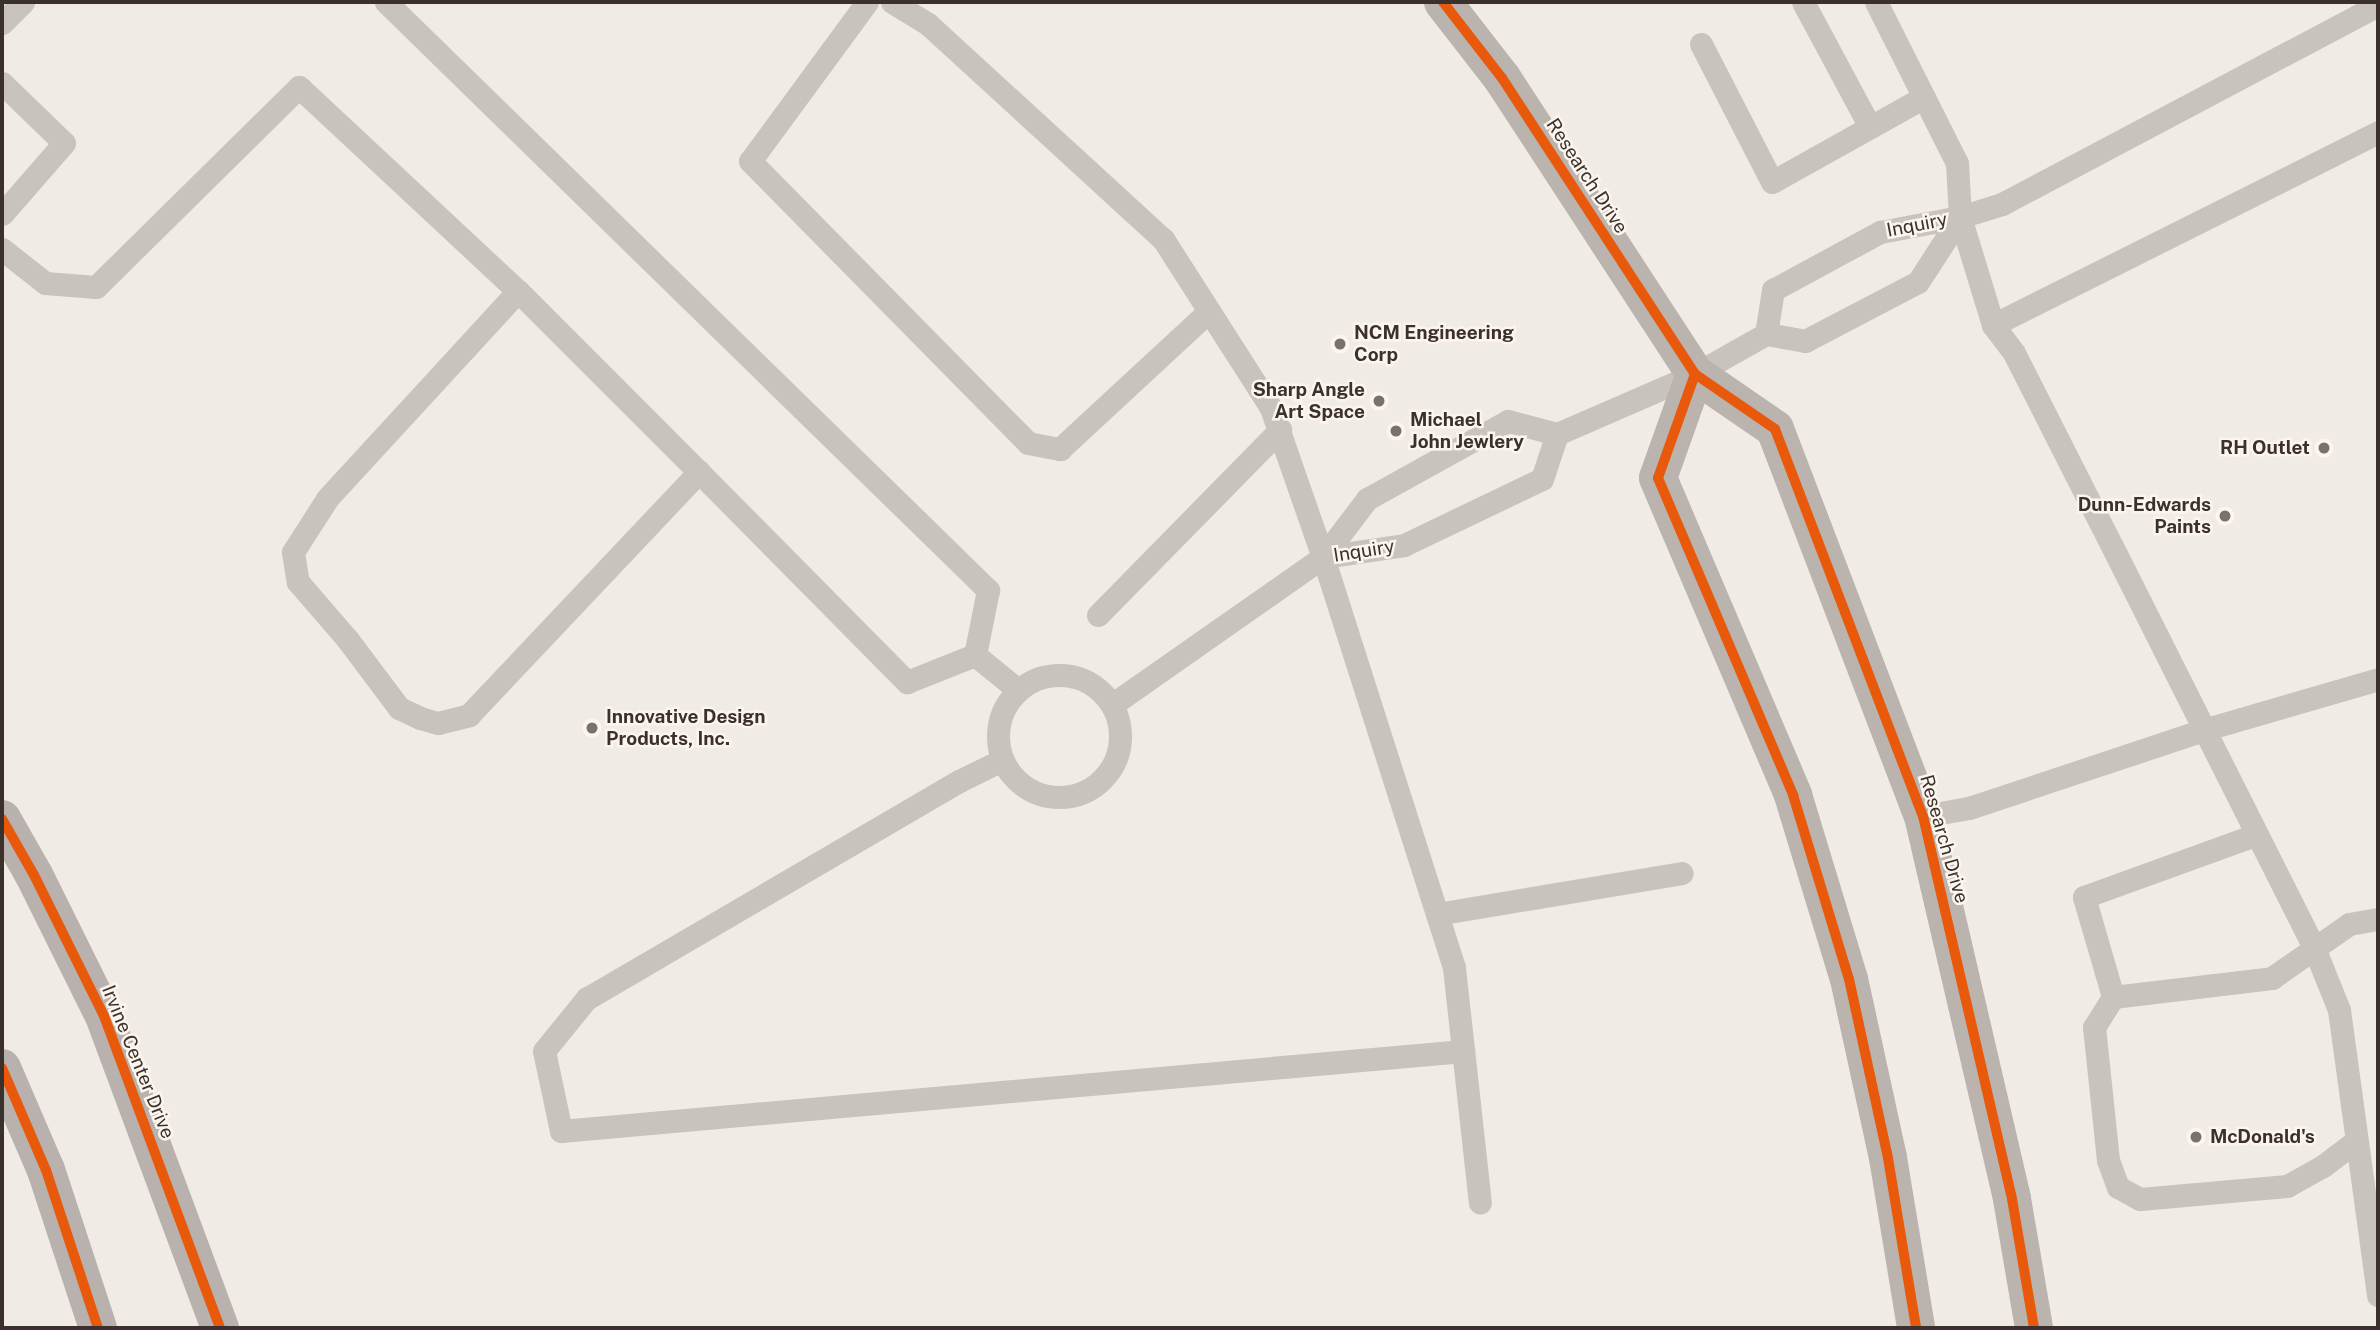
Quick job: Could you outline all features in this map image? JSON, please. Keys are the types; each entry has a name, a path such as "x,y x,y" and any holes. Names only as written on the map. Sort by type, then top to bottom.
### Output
{"main road":[{"name":"Research Drive","path":"1443,2 1502,78 1695,374 1775,429 1923,817 2012,1199 2034,1328"},
{"path":"1695,374 1658,478 1793,795 1850,979 1888,1158 1916,1328"},
{"name":"Irvine Center Drive","path":"2,819 34,875 104,1016 225,1321"},
{"path":"2,1068 46,1170 98,1328"}],"lane":[{"path":"2,23 23,2"},
{"path":"386,2 988,590 975,655"},
{"path":"867,2 750,161 1028,443 1060,449 1209,311"},
{"path":"892,2 928,24 1163,239 1271,408 1323,557 1454,968 1480,1203"},
{"path":"1803,2 1870,127"},
{"path":"1876,2 1957,163 1960,217 1993,325 2014,354 2315,950 2339,1010 2378,1295"},
{"path":"1960,217 2002,204 2378,5"},
{"path":"1701,44 1772,182 1924,97"},
{"path":"2,83 64,144 2,214"},
{"path":"2,250 45,283 96,287 299,87 601,371 908,682 975,655"},
{"path":"1993,325 2378,132"},
{"name":"Inquiry","path":"1960,217 1918,282 1805,341 1766,334 1773,290 1880,232 1960,217"},
{"path":"518,291 327,499 293,552 298,582 348,640 399,708 438,723 469,715 699,472"},
{"path":"1557,433 1695,374 1766,334"},
{"name":"Inquiry","path":"1508,421 1557,433 1542,479 1404,545 1323,557 1367,499 1508,421"},
{"path":"1098,615 1280,430"},
{"path":"1113,704 1323,557"},
{"path":"975,655 1018,690"},
{"path":"1050,675 1069,675 1086,680 1101,690 1113,704 1119,718 1121,737 1117,758 1107,774 1092,788 1073,796 1053,797 1034,792 1021,784 1002,760 998,741 999,723 1006,705 1018,690 1050,675"},
{"path":"1923,817 1969,808 2203,730 2378,679"},
{"path":"1002,760 959,781 587,998 544,1051 561,1131 1463,1051"},
{"path":"2255,835 2084,897 2113,997 2094,1027 2108,1160 2118,1188 2140,1199 2287,1186 2323,1166 2356,1141"},
{"path":"1437,914 1682,873"},
{"path":"2113,997 2272,978 2349,924 2378,919"}],"cycle path":[{"path":"1443,2 1502,78 1695,374 1775,429 1923,816 2012,1199 2034,1328"},
{"path":"1695,374 1658,478 1793,795 1849,979 1888,1158 1916,1328"},
{"path":"2,819 34,875 104,1016 220,1328"},
{"path":"2,1068 46,1170 98,1328"}],"place":[{"name":"NCM Engineering Corp","path":"1340,344"},
{"name":"Sharp Angle Art Space","path":"1379,401"},
{"name":"Michael John Jewlery","path":"1396,431"},
{"name":"RH Outlet","path":"2324,448"},
{"name":"Dunn-Edwards Paints","path":"2225,516"},
{"name":"Innovative Design Products, Inc.","path":"592,728"},
{"name":"McDonald's","path":"2196,1137"}]}
